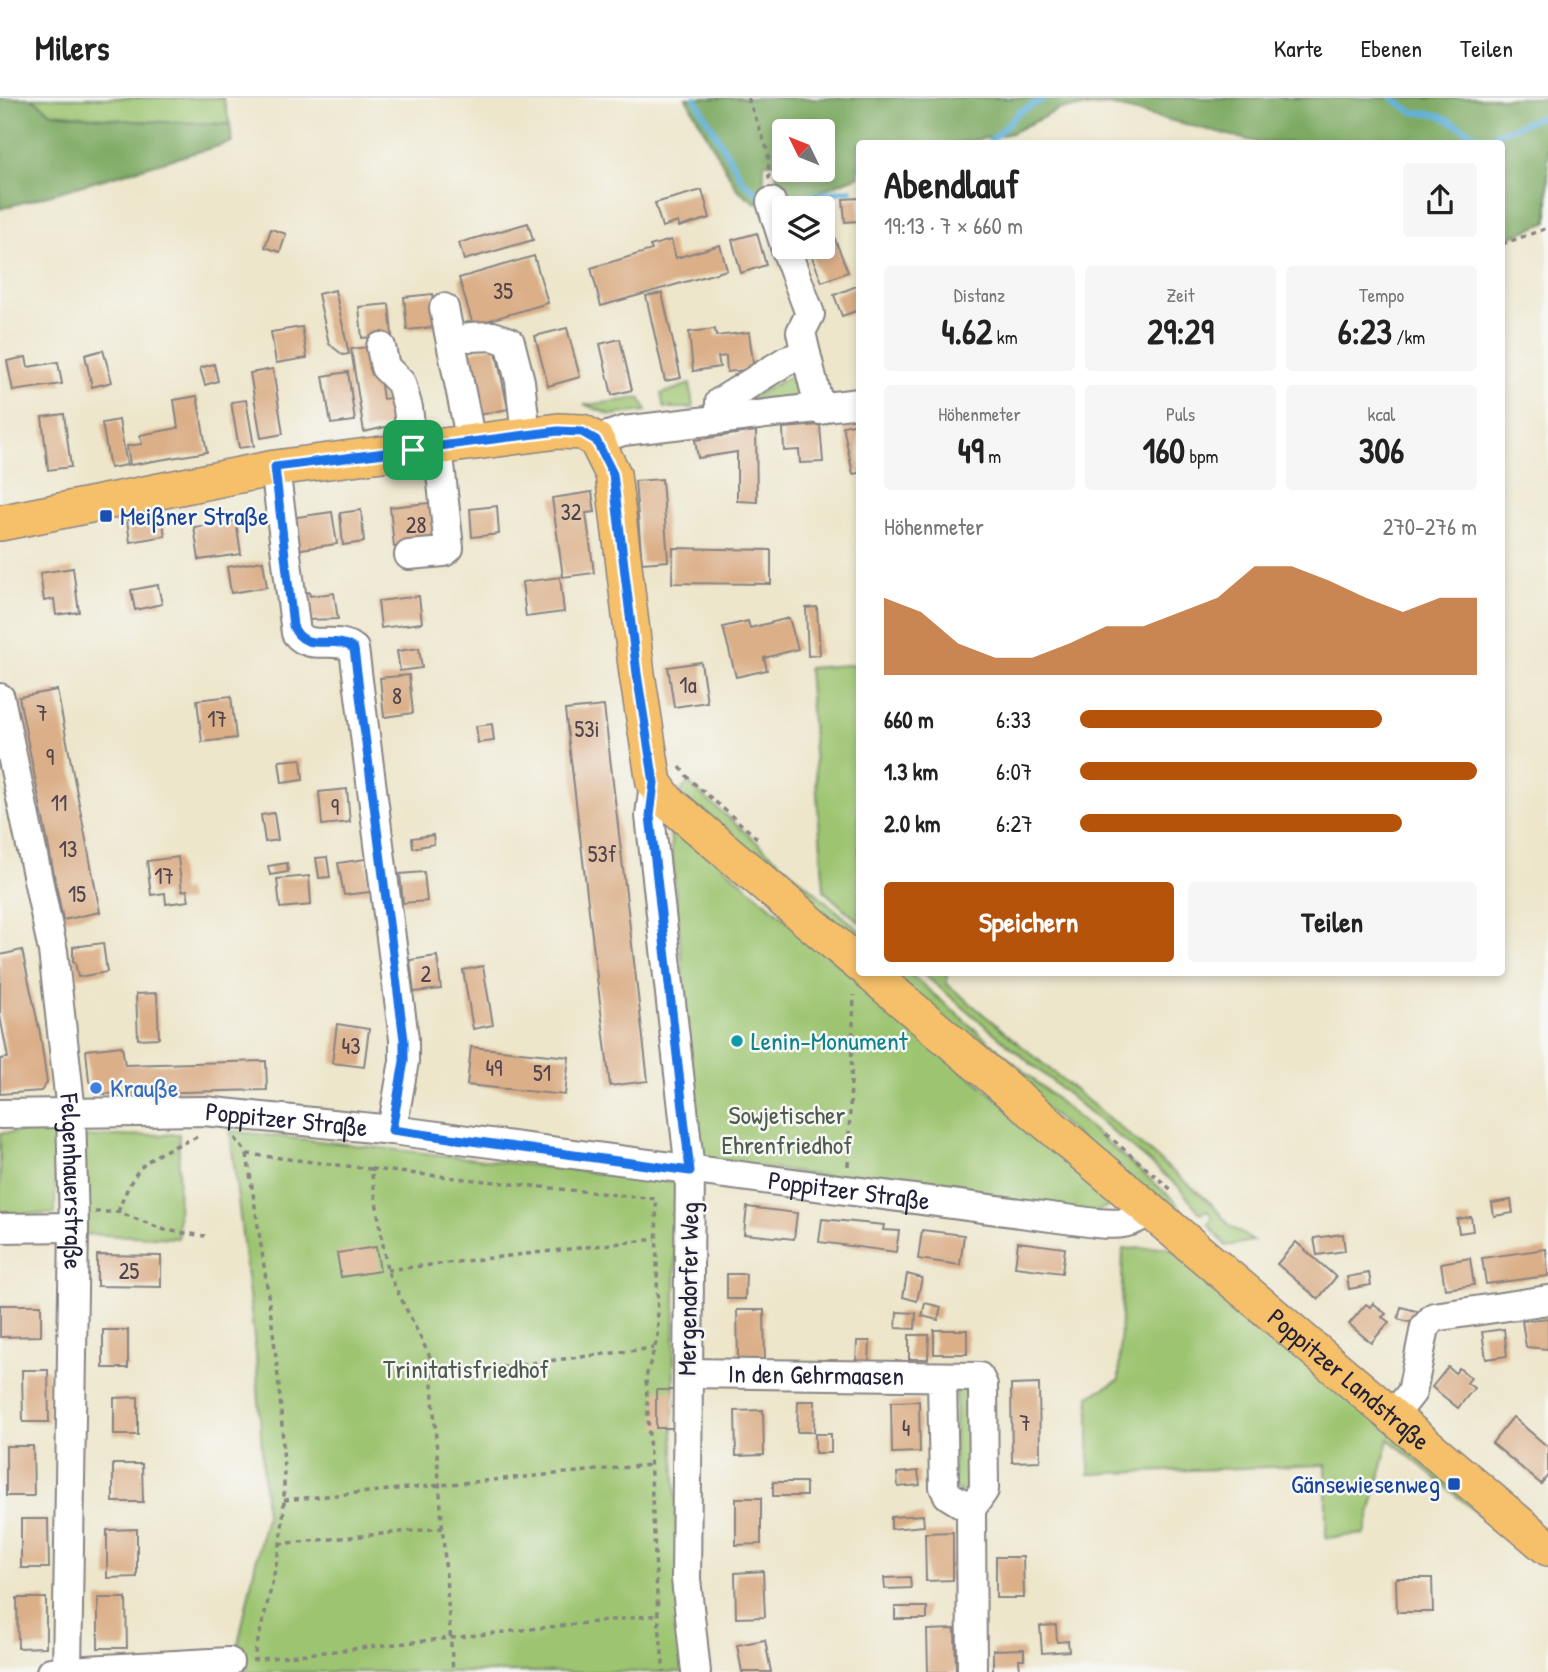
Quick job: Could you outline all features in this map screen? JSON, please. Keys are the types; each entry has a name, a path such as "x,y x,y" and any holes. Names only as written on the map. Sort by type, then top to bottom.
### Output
{"main road":[{"path":"0,523 275,467 526,436 582,432 596,440 613,474 637,674 654,783"},
{"name":"Poppitzer Landstraße","path":"654,783 667,801 856,962"},
{"name":"Poppitzer Landstraße","path":"873,976 1548,1548"}],"street":[{"path":"790,259 810,314 801,332 820,410"},
{"path":"409,555 444,552 449,548 441,446 444,308"},
{"path":"470,337 493,336 510,342 520,381 526,436"},
{"path":"381,347 385,367 401,383 408,408 441,446"},
{"path":"721,419 720,402 786,361 806,354"},
{"path":"596,440 622,431 820,410 856,404"},
{"path":"275,467 296,633 310,643 346,643 354,649 404,1040 404,1061 392,1130"},
{"name":"Felgenhauerstraße","path":"0,698 53,951 71,1112 73,1218 62,1672"},
{"name":"Mergendorfer Weg","path":"654,783 650,816 690,1171 685,1579 696,1672"},
{"name":"Poppitzer Straße","path":"0,1114 71,1112 203,1123 392,1130 847,1192 1121,1225 1136,1221 1149,1210"},
{"path":"0,1228 73,1218"},
{"path":"1393,1416 1412,1392 1425,1327 1434,1317 1548,1300"},
{"name":"In den Gehrmaasen","path":"688,1373 979,1377 983,1385 984,1490 971,1509 972,1672"},
{"name":"In den Gehrmaasen","path":"942,1378 944,1487 948,1495 971,1509"},
{"path":"62,1672 244,1665"}],"path":[{"path":"748,98 768,151 771,202"},
{"path":"1505,243 1548,228"},
{"path":"847,1192 860,976"},
{"path":"118,1212 130,1180 142,1163 203,1123 230,1131 247,1153 275,1345 284,1500 279,1544 244,1665 450,1637 658,1615"},
{"path":"247,1153 656,1199 658,1336 646,1377 658,1615 664,1672"},
{"path":"371,1169 387,1270 430,1357 453,1672"},
{"path":"73,1218 118,1212 165,1230 205,1236"},
{"path":"387,1270 657,1239"},
{"path":"432,1376 654,1348"},
{"path":"284,1500 650,1465"},
{"path":"279,1544 443,1528"}],"green space":[{"path":"0,98 32,98 52,113 134,121 230,124 232,142 0,209"},
{"path":"32,98 223,98 230,124 134,121 52,113"},
{"path":"686,98 1548,98 1548,222 1505,239 1505,140 1248,140 1109,105 1060,109 1011,133 975,140 856,140 856,177 808,196 778,196 777,182 835,182 835,119 772,119 772,163 764,163 764,200 756,203 737,189"},
{"path":"796,373 802,375 807,397 745,401"},
{"path":"690,384 693,408 664,408 661,394"},
{"path":"640,398 647,411 611,415 586,405"},
{"path":"856,664 856,919 824,891 808,668"},
{"path":"688,783 856,927 856,950 678,794"},
{"name":"Sowjetischer Ehrenfriedhof","path":"669,820 1113,1197 1111,1205 1093,1213 700,1159"},
{"path":"888,976 913,976 1174,1200 1189,1220 1184,1226"},
{"path":"926,976 947,976 947,984 1211,1203 1230,1226 1253,1241 1226,1246 1208,1224 1213,1218 1207,1210 1200,1213 1178,1186"},
{"path":"56,1130 55,1214 0,1214 0,1133"},
{"name":"Trinitatisfriedhof","path":"230,1131 677,1182 673,1428 684,1672 232,1672 266,1515 256,1355"},
{"path":"179,1134 178,1238 81,1234 85,1137"},
{"path":"1165,1247 1184,1255 1508,1528 1504,1536 1389,1439 1365,1534 1326,1538 1326,1465 1089,1474 1089,1396 1119,1380 1123,1249"},
{"path":"956,1386 977,1389 969,1494 953,1488"}],"building":[{"path":"702,190 710,218 679,227 678,222 662,227 655,203"},
{"path":"856,198 856,221 845,222 843,199"},
{"path":"528,223 533,240 464,260 459,243"},
{"path":"271,229 286,234 280,252 265,247"},
{"path":"757,233 766,265 741,273 732,240"},
{"path":"835,239 848,272 822,282 813,259 835,259"},
{"path":"671,240 676,258 720,245 727,270 601,306 591,268 652,250 650,246"},
{"path":"534,256 548,303 473,325 459,278"},
{"path":"856,286 856,311 842,316 834,295"},
{"path":"335,290 349,354 343,355 329,344 318,294"},
{"path":"662,293 681,378 665,381 646,296"},
{"path":"433,294 436,327 407,330 404,297"},
{"path":"389,304 392,335 362,338 359,307"},
{"path":"302,327 307,358 276,363 271,332"},
{"path":"567,328 580,377 548,386 535,336"},
{"path":"715,329 716,336 749,332 754,369 727,372 726,356 718,357 720,367 693,371 689,332"},
{"path":"620,339 632,390 612,395 600,344"},
{"path":"375,346 383,399 400,397 403,423 364,432 351,349"},
{"path":"495,346 508,409 474,416 460,354"},
{"path":"103,350 112,382 92,387 85,355"},
{"path":"26,357 28,367 58,362 62,384 13,391 7,361"},
{"path":"214,364 218,381 205,385 200,368"},
{"path":"273,369 283,434 261,438 250,373"},
{"path":"348,372 355,421 331,424 323,376"},
{"path":"197,396 207,452 130,465 127,446 142,444 140,435 178,428 174,400"},
{"path":"246,400 254,446 239,448 231,402"},
{"path":"64,414 71,467 48,470 42,417"},
{"path":"119,420 127,465 110,468 102,423"},
{"path":"856,423 856,474 853,474 843,426"},
{"path":"820,425 823,462 800,463 799,450 784,451 783,428"},
{"path":"756,431 757,502 737,501 737,452 698,458 695,440"},
{"path":"662,479 668,561 642,563 635,481"},
{"path":"592,492 595,512 586,513 594,573 563,577 552,498"},
{"path":"438,502 442,542 394,547 390,507"},
{"path":"497,506 499,534 472,537 470,509"},
{"path":"361,510 364,542 343,545 340,513"},
{"path":"332,512 337,544 294,550 290,518"},
{"path":"162,515 165,536 130,542 127,520"},
{"path":"236,521 241,554 199,560 194,527"},
{"path":"673,548 771,550 771,584 672,583"},
{"path":"263,561 267,587 231,593 227,567"},
{"path":"73,568 79,612 56,615 54,599 44,601 40,573"},
{"path":"560,577 564,612 526,617 522,582"},
{"path":"158,585 162,604 135,610 131,590"},
{"path":"309,592 310,596 334,593 338,619 306,620 297,593"},
{"path":"419,596 422,623 381,628 378,601"},
{"path":"817,607 820,655 808,656 806,608"},
{"path":"789,618 798,649 764,658 767,670 736,677 723,627 748,621 750,628"},
{"path":"419,648 422,668 400,671 397,651"},
{"path":"701,662 707,702 674,707 668,667"},
{"path":"409,675 413,713 384,717 380,678"},
{"path":"57,690 100,912 63,920 19,697"},
{"path":"231,696 236,738 202,742 197,700"},
{"path":"604,706 648,1081 610,1086 565,710"},
{"path":"492,724 494,741 478,743 476,726"},
{"path":"301,759 303,780 282,783 279,761"},
{"path":"347,789 350,822 322,825 319,792"},
{"path":"274,813 278,840 265,842 261,815"},
{"path":"433,835 434,844 413,848 412,838"},
{"path":"178,857 182,891 187,890 189,901 166,904 165,893 151,895 147,861"},
{"path":"327,857 330,877 319,878 316,858"},
{"path":"366,859 370,892 344,895 338,863"},
{"path":"287,863 288,872 270,875 268,866"},
{"path":"424,872 427,901 403,903 400,874"},
{"path":"309,876 311,905 280,908 277,879"},
{"path":"103,943 107,972 78,977 73,962 73,947"},
{"path":"22,950 40,1033 47,1083 41,1091 0,1094 0,1059 8,1058 0,1016 0,955"},
{"path":"437,956 441,989 414,992 410,960"},
{"path":"483,966 493,1025 473,1029 463,970"},
{"path":"157,993 159,1038 138,1039 136,994"},
{"path":"337,1024 369,1029 364,1067 332,1063"},
{"path":"122,1046 125,1065 266,1061 267,1090 101,1094 89,1081 86,1050"},
{"path":"471,1047 569,1057 565,1095 467,1085"},
{"path":"1511,1200 1513,1213 1494,1216 1492,1203"},
{"path":"747,1207 797,1213 794,1239 744,1234"},
{"path":"1471,1217 1473,1231 1459,1233 1457,1219"},
{"path":"822,1219 884,1225 883,1230 899,1231 896,1252 819,1242"},
{"path":"922,1230 964,1235 960,1265 918,1259"},
{"path":"1343,1234 1345,1251 1317,1255 1314,1238"},
{"path":"1018,1242 1065,1248 1062,1273 1015,1267"},
{"path":"1296,1242 1336,1277 1318,1299 1277,1264"},
{"path":"376,1247 380,1271 341,1277 337,1253"},
{"path":"1546,1249 1548,1276 1486,1284 1482,1258"},
{"path":"97,1255 161,1256 161,1287 97,1286"},
{"path":"1470,1258 1474,1285 1445,1289 1441,1263"},
{"path":"1369,1273 1371,1285 1349,1289 1347,1277"},
{"path":"727,1274 746,1274 745,1299 727,1299"},
{"path":"907,1274 922,1278 917,1301 903,1297"},
{"path":"925,1303 941,1307 938,1320 922,1316"},
{"path":"1373,1303 1386,1314 1382,1317 1389,1322 1371,1343 1349,1324 1366,1304 1370,1307"},
{"path":"0,1305 41,1305 41,1336 0,1337"},
{"path":"1401,1307 1420,1312 1417,1324 1398,1319"},
{"path":"737,1310 764,1310 765,1360 738,1360"},
{"path":"897,1312 916,1313 915,1329 896,1328"},
{"path":"1548,1318 1548,1349 1526,1347 1522,1321"},
{"path":"1504,1329 1507,1356 1486,1359 1482,1332"},
{"path":"103,1330 128,1330 128,1368 103,1368"},
{"path":"934,1330 967,1330 967,1354 934,1354"},
{"path":"909,1335 929,1335 928,1359 909,1359"},
{"path":"857,1341 870,1341 869,1364 856,1364"},
{"path":"1448,1367 1455,1373 1459,1368 1471,1378 1467,1383 1474,1388 1458,1408 1432,1387"},
{"path":"22,1370 48,1370 49,1422 23,1422"},
{"path":"1039,1384 1040,1461 1012,1462 1011,1385"},
{"path":"656,1390 674,1390 673,1428 656,1428"},
{"path":"138,1397 138,1435 114,1435 114,1398"},
{"path":"798,1401 815,1401 814,1432 797,1432"},
{"path":"919,1401 920,1452 892,1453 891,1402"},
{"path":"763,1410 764,1455 736,1456 735,1411"},
{"path":"1513,1417 1548,1447 1548,1475 1541,1484 1492,1443"},
{"path":"815,1434 831,1434 831,1453 815,1453"},
{"path":"6,1446 33,1446 34,1496 6,1496"},
{"path":"113,1464 142,1464 143,1502 113,1502"},
{"path":"918,1471 920,1485 898,1487 897,1473"},
{"path":"773,1482 806,1482 806,1496 773,1496"},
{"path":"736,1498 761,1498 761,1544 736,1545"},
{"path":"923,1515 924,1526 891,1529 891,1517"},
{"path":"21,1519 48,1519 49,1568 21,1568"},
{"path":"137,1529 137,1577 107,1578 107,1530"},
{"path":"953,1532 953,1580 926,1581 925,1533"},
{"path":"996,1557 1023,1557 1024,1598 996,1598"},
{"path":"763,1571 765,1617 736,1618 735,1573"},
{"path":"910,1577 911,1588 885,1589 884,1578"},
{"path":"1396,1578 1432,1578 1433,1612 1397,1612"},
{"path":"17,1598 46,1598 46,1647 18,1648"},
{"path":"98,1598 126,1598 127,1648 98,1648"},
{"path":"895,1607 927,1607 927,1619 895,1619"},
{"path":"1056,1625 1057,1642 1068,1641 1069,1651 1042,1653 1040,1626"},
{"path":"955,1629 956,1672 928,1672 927,1630"},
{"path":"765,1640 771,1672 742,1672 737,1645"},
{"path":"1024,1649 1024,1659 1019,1659 1020,1672 993,1672 993,1650"}],"waterway":[{"path":"695,98 743,181 760,195"},
{"path":"992,140 1019,112 1046,98"},
{"path":"1392,98 1412,112 1439,115 1483,139 1548,114"},
{"path":"806,196 851,190"}],"place":[{"name":"Meißner Straße","path":"106,516"},
{"name":"Lenin-Monument","path":"737,1041"},
{"name":"Krauße","path":"96,1088"},
{"name":"Gänsewiesenweg","path":"1454,1484"}],"route":[{"path":"558,431 582,432 596,440 607,457 613,474 637,674 654,783 650,816 690,1171 392,1130 404,1061 404,1040 354,649 346,643 310,643 296,633 275,467 413,450 558,431"}]}
